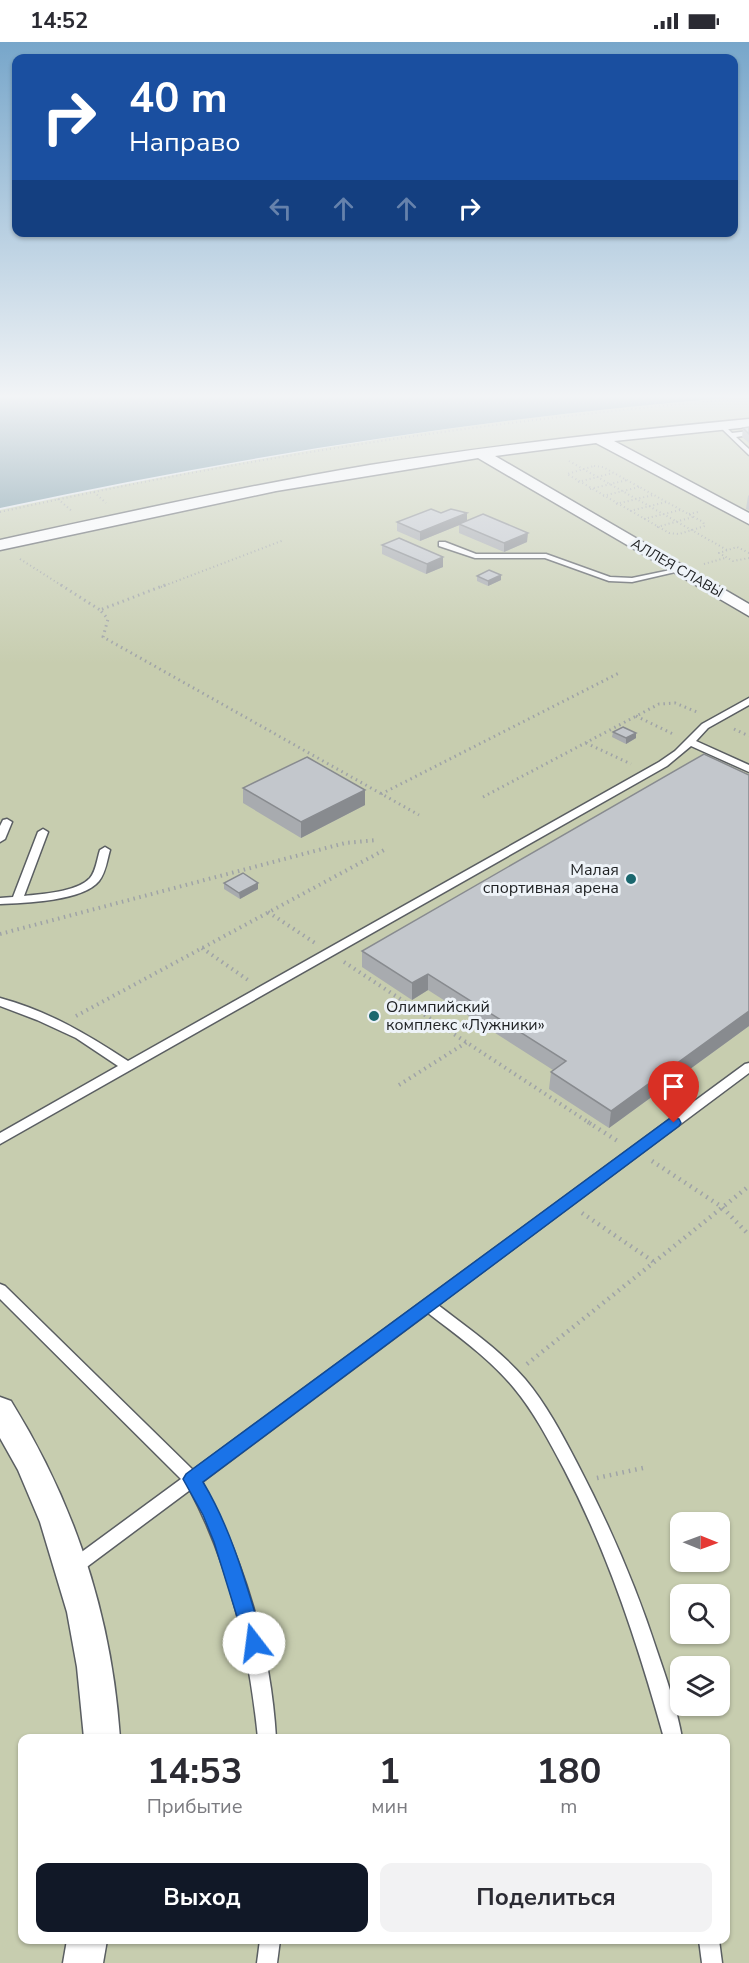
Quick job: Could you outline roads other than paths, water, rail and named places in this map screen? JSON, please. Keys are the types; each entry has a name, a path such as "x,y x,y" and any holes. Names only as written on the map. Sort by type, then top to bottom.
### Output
{"street":[{"path":"0,545 174,506 285,485"},
{"name":"АЛЛЕЯ СЛАВЫ","path":"534,485 749,611"},
{"path":"685,485 749,519"},
{"path":"0,1410 28,1456 55,1514 74,1567 92,1645 102,1734"},
{"path":"83,1963 86,1944"}],"lane":[{"path":"442,544 475,556 546,556 609,579 632,580 680,570"},
{"path":"0,1139 648,773 674,756 705,726 749,701"},
{"path":"689,741 749,769"},
{"path":"0,837 7,822"},
{"path":"17,900 43,832"},
{"path":"0,901 52,895 87,885 97,874 105,850"},
{"path":"0,1002 59,1024 90,1040 128,1067"},
{"path":"74,1567 749,1067"},
{"path":"0,1290 192,1479 212,1512 237,1581 254,1643 264,1697 267,1734"},
{"path":"428,1305 494,1357 513,1375 531,1398 579,1482 623,1581 649,1654 672,1734"},
{"path":"267,1963 269,1944"},
{"path":"710,1944 712,1963"}],"water":[{"path":"0,485 115,485 93,489 0,508"}],"place":[{"name":"Малая спортивная арена","path":"631,879"},
{"name":"Олимпийский комплекс «Лужники»","path":"374,1016"}]}
